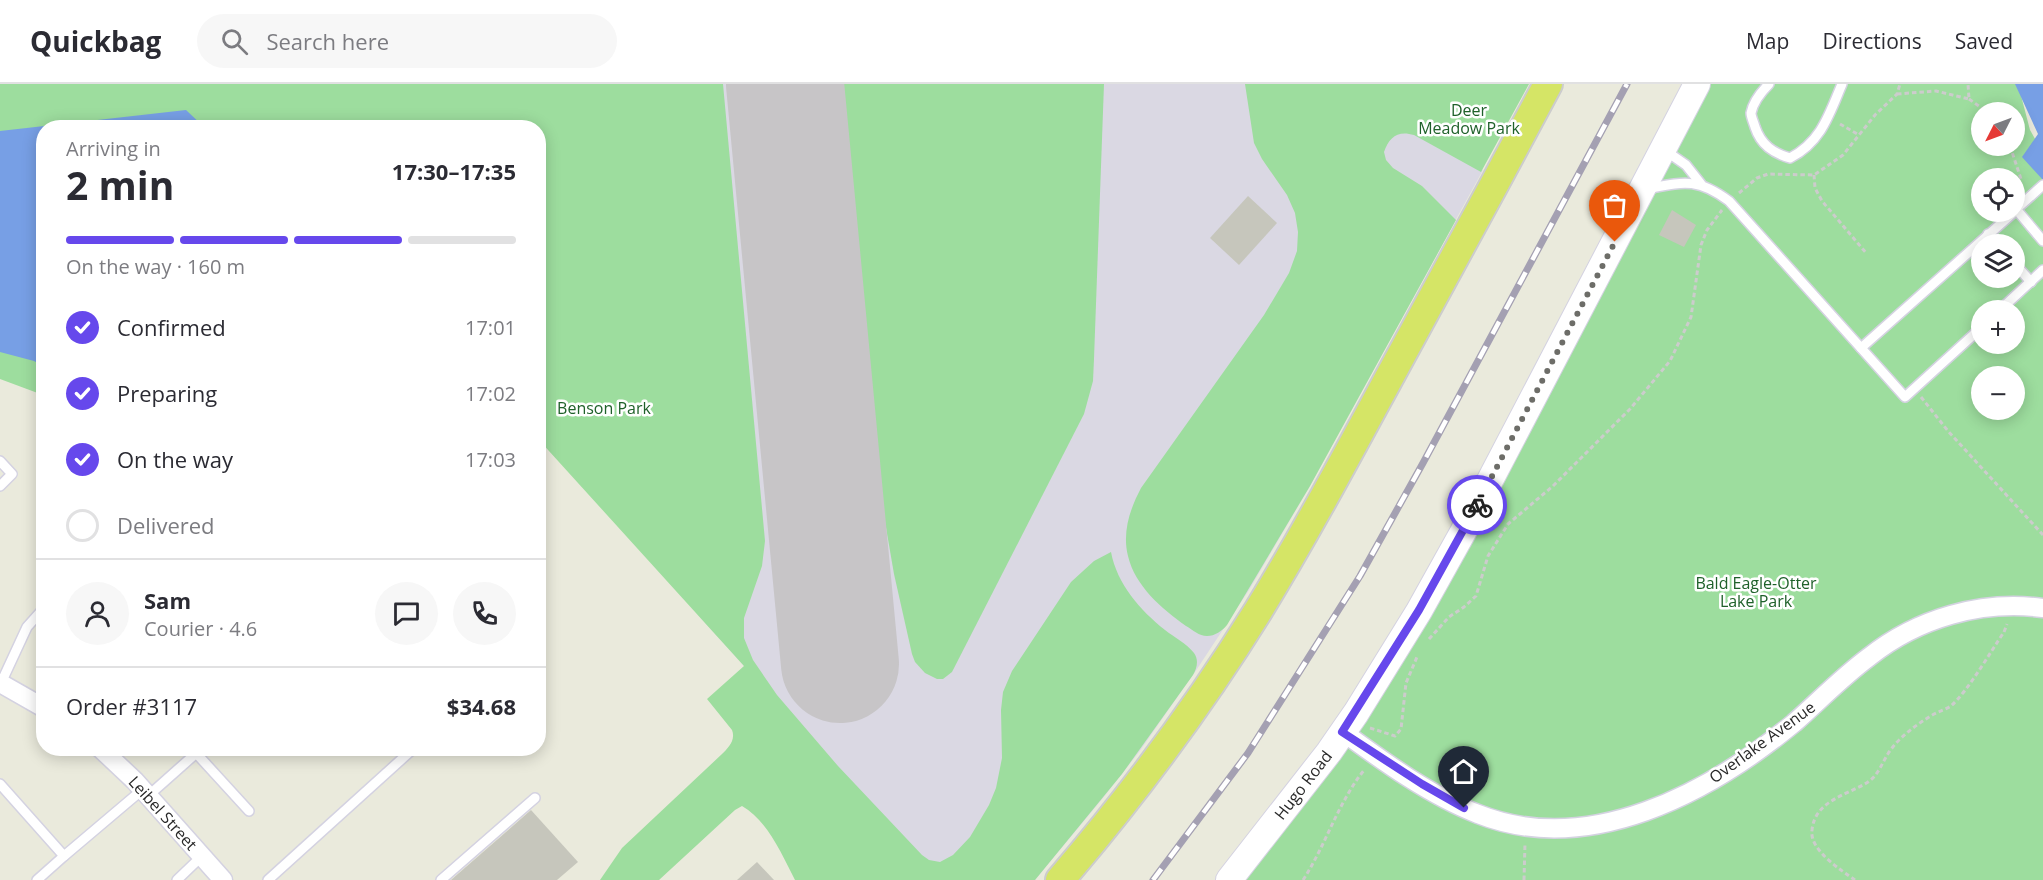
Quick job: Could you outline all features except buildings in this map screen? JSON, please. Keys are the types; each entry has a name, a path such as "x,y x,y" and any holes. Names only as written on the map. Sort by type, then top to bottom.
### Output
{"main road":[{"path":"1060,880 1173,736 1258,611 1326,494 1548,84"}],"street":[{"name":"Hugo Road","path":"1229,880 1342,732 1419,610 1463,532 1697,84"},
{"name":"Overlake Avenue","path":"1342,732 1448,801 1480,815 1525,826 1572,828 1604,824 1636,816 1667,803 1736,764 1792,724 1868,657 1914,628 1948,615 1980,608 2043,608"},
{"path":"0,683 36,703"},
{"name":"Leibel Street","path":"108,756 224,880"}],"lane":[{"path":"1769,84 1759,95 1751,114 1758,135 1766,146 1775,153 1790,158 1803,151 1817,136 1828,118 1842,84"},
{"path":"1663,149 1686,165 1701,184"},
{"path":"1642,190 1674,184 1701,184 1717,191 1729,201 1905,397 1971,337"},
{"path":"2025,202 2043,185"},
{"path":"1988,234 2002,222"},
{"path":"2025,222 2043,241"},
{"path":"1861,348 1971,249"},
{"path":"2011,300 2043,270"},
{"path":"2025,275 2031,282"},
{"path":"0,461 12,474 0,486"},
{"path":"0,683 27,627 36,617"},
{"path":"37,880 64,856 193,756"},
{"path":"203,756 249,811"},
{"path":"268,880 405,756"},
{"path":"0,784 64,856"},
{"path":"441,880 535,798"},
{"path":"177,880 202,856"}],"path":[{"path":"1428,640 1449,617 1476,596 1488,556 1508,524 1553,486 1630,409 1670,360 1691,317 1701,244 1707,230 1729,201 1757,178 1768,174 1814,175 1843,154 1898,94 1900,84"},
{"path":"1968,84 1969,99"},
{"path":"1898,94 1936,91 1973,102"},
{"path":"1828,118 1859,135"},
{"path":"1814,175 1815,188 1822,201 1867,254"},
{"path":"1914,389 1948,431 2043,535"},
{"path":"1855,880 1829,861 1815,844 1811,833 1814,820 1824,807 1842,793 1868,782 1876,775 1892,748 1916,725 1950,706 1964,690 2004,632 2013,607"},
{"path":"1303,880 1354,782 1401,729 1407,683 1418,655"},
{"path":"1342,732 1362,727 1374,728 1395,736"},
{"path":"1524,880 1525,826"}],"shaded area":[{"path":"626,84 1324,84 1483,170 1310,486 1249,590 1139,752 1035,880 938,880 698,615"}],"green space":[{"name":"Benson Park","path":"0,84 723,84 765,541 762,566 744,618 744,638 753,660 777,695 838,766 922,855 929,860 940,862 953,855 970,837 996,788 1002,758 1003,692 1012,671 1071,582 1094,561 1111,552 1118,575 1131,596 1156,622 1194,653 1197,661 1196,667 1122,774 1035,880 795,880 767,829 742,806 659,880 600,880 622,848 729,746 733,737 732,730 707,699 744,666 546,448 546,120 36,120 36,392 0,379"},
{"path":"842,84 1104,84 1093,381 1084,414 952,672 943,679 937,679 925,673 915,662 912,654 884,516"},
{"name":"Deer Meadow Park","path":"1245,84 1529,84 1481,172 1414,135 1399,134 1389,142 1384,152 1386,160 1393,168 1422,186 1456,220 1310,486 1227,625 1218,633 1207,636 1201,635 1177,619 1143,587 1128,556 1126,538 1130,512 1141,488 1264,315 1289,273 1297,251 1298,232 1295,213 1287,195 1262,159 1254,143"},
{"name":"Bald Eagle-Otter Lake Park","path":"1697,84 2018,84 2023,102 1971,102 1971,156 2025,156 2025,111 2030,130 2043,153 2043,880 1229,880 1329,752"}],"water":[{"path":"2015,84 2043,84 2043,180 2022,157 2025,156 2038,134"},
{"path":"186,110 197,120 97,120"},
{"path":"36,127 36,362 0,352 0,131"}],"runway":[{"path":"785,84 840,664"}],"railway":[{"path":"1153,880 1248,753 1360,576 1627,84"}],"way so far":[{"path":"1477,505 1615,242"}],"route":[{"path":"1464,808 1448,801 1342,732 1419,610 1477,505"}]}
